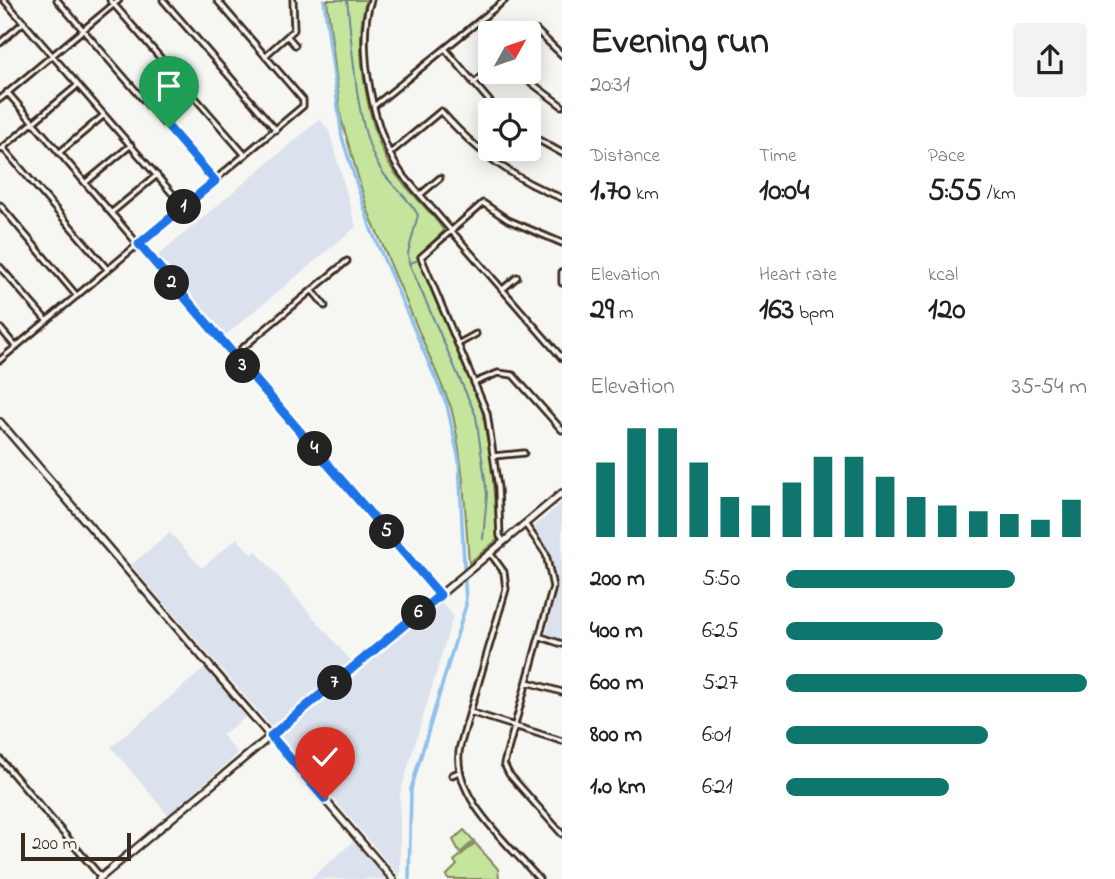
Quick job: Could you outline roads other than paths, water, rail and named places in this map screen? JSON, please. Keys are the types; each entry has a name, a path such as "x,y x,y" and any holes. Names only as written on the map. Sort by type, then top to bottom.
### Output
{"main road":[{"path":"0,422 393,879"},
{"path":"101,878 562,493"}],"street":[{"path":"4,0 184,206"},
{"path":"57,0 215,181"},
{"path":"110,0 246,155"},
{"path":"0,99 119,0"},
{"path":"163,0 276,130"},
{"path":"0,360 305,103 217,0"},
{"path":"265,56 288,37 295,26 293,0"},
{"path":"371,0 365,31 374,106 389,154 420,195 562,358"},
{"path":"374,106 505,0"},
{"path":"0,43 23,22"},
{"path":"541,35 562,55"},
{"path":"288,37 295,45"},
{"path":"446,50 486,98"},
{"path":"473,84 478,80"},
{"path":"533,84 562,106"},
{"path":"78,85 2,149 108,270"},
{"path":"7,92 440,595"},
{"path":"389,154 442,111 469,140 497,163 524,181 562,198"},
{"path":"59,153 104,115"},
{"path":"541,141 562,153"},
{"path":"85,183 131,145"},
{"path":"111,213 157,176"},
{"path":"420,195 440,178"},
{"path":"504,542 500,536 495,456 487,413 421,257 483,203 508,220 562,243"},
{"path":"0,205 78,296"},
{"path":"234,355 347,261"},
{"path":"0,267 47,321"},
{"path":"561,273 562,283"},
{"path":"502,289 517,277"},
{"path":"312,290 325,306"},
{"path":"0,328 16,347"},
{"path":"458,344 476,334"},
{"path":"475,382 498,373 513,375 562,430"},
{"path":"495,456 524,453"},
{"path":"525,524 541,543 552,573 552,595 505,759 506,769 562,834"},
{"path":"490,553 504,572 506,589 458,756 459,772 470,799 538,879"},
{"path":"541,637 562,643"},
{"path":"527,681 562,692"},
{"path":"470,712 562,741"},
{"path":"0,759 101,878"},
{"path":"452,775 459,772"}],"waterway":[{"path":"324,0 342,137 371,229 447,405 459,460 466,605 411,789 409,879"},
{"path":"347,0 356,85 370,148 382,172 418,215 408,253 409,263 476,416 487,494 483,539"},
{"path":"410,263 419,260"}]}
